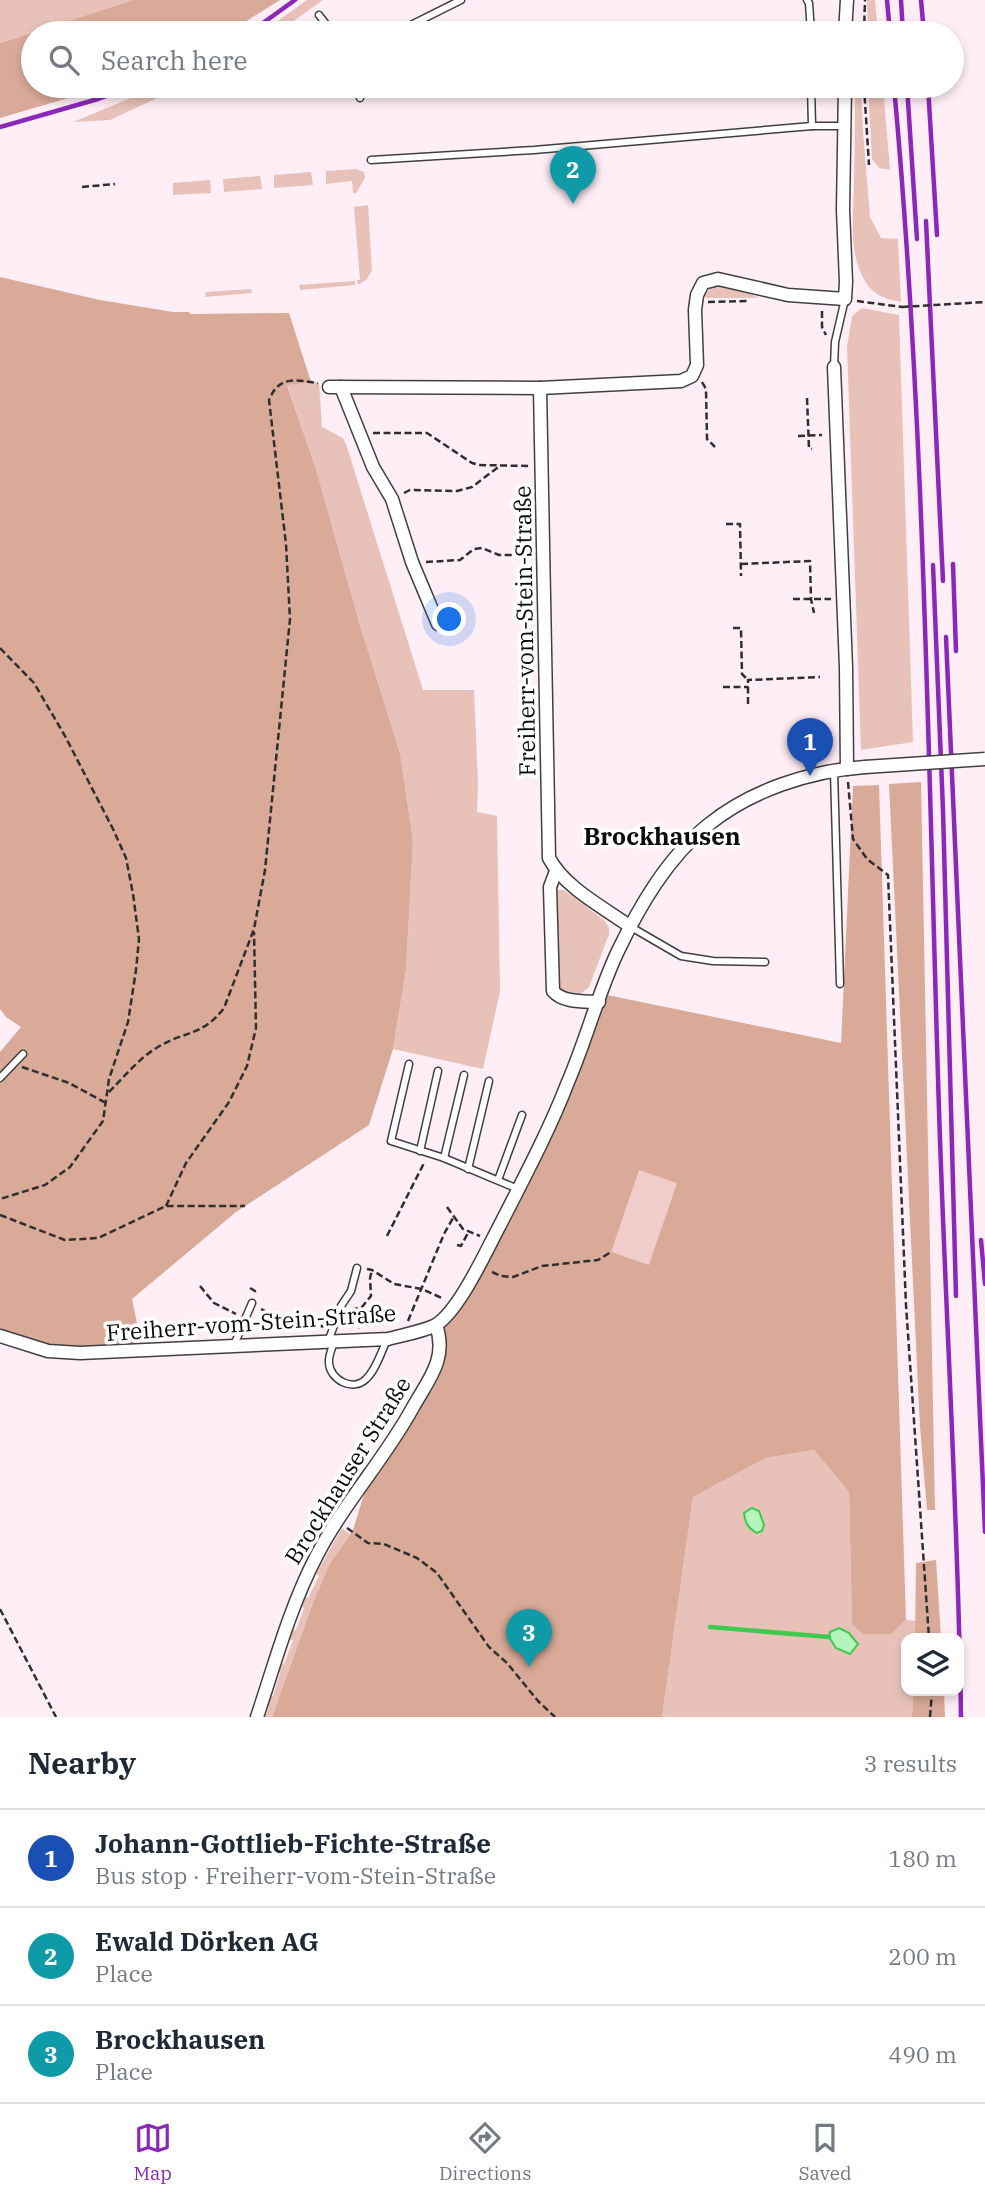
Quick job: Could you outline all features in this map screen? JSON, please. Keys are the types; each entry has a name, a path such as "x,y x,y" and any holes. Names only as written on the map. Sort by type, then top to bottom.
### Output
{"street":[{"path":"846,21 848,0"},
{"path":"438,624 412,562 392,499 373,467 360,433 335,387 540,388 681,381 692,376 697,365 695,310 697,295 703,283 718,279 788,295 845,299 845,98"},
{"path":"834,367 846,667 841,770"},
{"name":"Freiherr-vom-Stein-Straße","path":"540,388 549,858 556,871 550,887 553,991 558,997 566,999 599,1002"},
{"path":"436,1325 452,1309 472,1278 551,1122 616,955 631,927 657,881 707,825 745,800 810,776 865,767 985,759"},
{"path":"556,871 631,927"},
{"name":"Freiherr-vom-Stein-Straße","path":"0,1336 48,1351 79,1353 388,1339 436,1325"},
{"name":"Brockhauser Straße","path":"257,1717 299,1591 317,1555 402,1426 436,1364 441,1348 436,1325"}],"lane":[{"path":"418,21 461,0"},
{"path":"807,0 810,21"},
{"path":"319,15 324,21"},
{"path":"811,98 812,127"},
{"path":"371,160 844,125"},
{"path":"834,367 835,342 845,299"},
{"path":"840,984 841,770"},
{"path":"631,927 681,956 713,961 765,962"},
{"path":"0,1078 23,1054"},
{"path":"409,1064 391,1142 444,1158 518,1189"},
{"path":"420,1151 438,1071"},
{"path":"444,1158 464,1075"},
{"path":"468,1169 489,1082"},
{"path":"498,1180 522,1115"},
{"path":"357,1268 351,1291 341,1306 331,1342 328,1362 331,1371 336,1378 350,1385 359,1384 366,1379 388,1339"},
{"path":"234,1345 252,1303"}],"path":[{"path":"864,21 865,0"},
{"path":"865,98 869,165"},
{"path":"82,187 115,184"},
{"path":"845,299 902,307 985,302"},
{"path":"695,310 702,302 761,301"},
{"path":"109,1093 145,1056 160,1045 203,1029 217,1018 224,1009 254,929 265,870 290,619 286,544 269,400 272,392 283,382 298,380 335,387"},
{"path":"706,389 707,439 715,447"},
{"path":"807,398 811,449"},
{"path":"360,433 427,433 472,463 542,466"},
{"path":"798,436 836,434"},
{"path":"392,499 410,490 457,491 471,487 501,465"},
{"path":"726,524 740,524 741,576"},
{"path":"412,562 460,560 474,549 482,548 499,555 544,555"},
{"path":"741,564 810,561 814,613"},
{"path":"793,599 842,599"},
{"path":"733,628 741,628 742,674 748,680 748,705"},
{"path":"0,648 34,683 113,829 126,858 134,894 138,949 128,1021 110,1079 103,1121 70,1167 46,1185 0,1199"},
{"path":"748,680 820,677"},
{"path":"723,687 748,687"},
{"path":"841,770 853,839 867,859 888,875 906,1305 929,1633"},
{"path":"166,1206 186,1163 229,1102 247,1066 256,1028 254,929"},
{"path":"14,1064 69,1083 106,1103"},
{"path":"387,1236 428,1154"},
{"path":"0,1215 65,1241 98,1238 166,1206 245,1206"},
{"path":"447,1207 463,1228 480,1236"},
{"path":"404,1334 453,1218"},
{"path":"457,1245 461,1246 468,1231"},
{"path":"489,1270 500,1276 513,1277 542,1266 598,1260 611,1252"},
{"path":"352,1310 362,1307 371,1296 372,1270 394,1284 422,1289 438,1296"},
{"path":"200,1286 214,1303 237,1314"},
{"path":"341,1306 352,1310 358,1317 359,1340"},
{"path":"270,1314 296,1316 324,1327"},
{"path":"337,1521 368,1543 384,1544 418,1558 437,1573 489,1647 507,1663 555,1717"},
{"path":"0,1609 56,1717"},
{"path":"930,1717 932,1696"}],"shaded area":[{"path":"0,0 133,0 68,21 21,21 21,36 0,43"},
{"path":"133,0 280,0 246,21 68,21"},
{"path":"307,0 323,0 294,21 278,21"},
{"path":"867,0 875,0 877,21 868,21"},
{"path":"21,36 21,98 68,98 0,118 0,43"},
{"path":"131,98 157,98 110,120 73,122"},
{"path":"855,98 862,98 870,217 881,238 898,239 901,302 885,298 872,290 859,270 853,231"},
{"path":"869,98 884,98 890,170 879,168 872,159"},
{"path":"356,169 364,172 365,178 356,193 353,193 352,181 326,184 326,171"},
{"path":"311,172 313,185 274,188 274,175"},
{"path":"260,176 262,189 224,192 223,179"},
{"path":"210,180 211,193 173,195 173,183"},
{"path":"368,205 372,270 367,279 358,285 357,280 360,280 354,207"},
{"path":"0,277 100,300 173,312 289,313 311,382 287,385 316,469 359,622 400,753 413,841 406,970 393,1049 369,1125 236,1212 132,1299 141,1343 80,1352 0,1335 0,1052 21,1027 6,1017 0,1009"},
{"path":"355,281 355,285 300,290 299,285"},
{"path":"722,285 759,298 703,296 711,288"},
{"path":"251,289 252,293 205,297 206,292"},
{"path":"862,308 899,315 913,742 861,750 847,347 852,316"},
{"path":"319,383 322,427 343,438 346,444 423,690 474,690 477,812 497,816 500,991 483,1069 393,1049 406,970 413,841 400,753 359,622 316,469 287,384"},
{"path":"921,782 935,1510 927,1510 920,1427 889,784"},
{"path":"879,785 906,1620 891,1634 863,1634 852,1624 849,1492 814,1450 766,1458 693,1497 662,1717 272,1717 314,1600 329,1565 353,1530 370,1475 436,1364 436,1325 452,1309 518,1189 602,994 841,1043 853,786"},
{"path":"558,890 564,890 605,921 609,928 589,987 579,995 562,992 559,988"},
{"path":"639,1170 677,1183 649,1265 611,1252"},
{"path":"814,1450 849,1492 852,1624 891,1634 906,1620 916,1621 915,1633 901,1633 901,1696 913,1696 912,1717 662,1717 693,1497 766,1458"},
{"path":"752,1508 759,1511 764,1525 762,1531 757,1533 749,1527 744,1517 744,1513"},
{"path":"342,1528 350,1534 329,1565 314,1600 272,1717 265,1717 269,1707 265,1706 269,1695 273,1696 280,1673 277,1671 280,1663 284,1664 293,1640 288,1639 292,1629 296,1630 305,1597 308,1598 319,1576 316,1574"},
{"path":"936,1560 941,1633 915,1633 916,1563"},
{"path":"839,1628 849,1633 858,1644 850,1654 836,1648 829,1637 830,1632"},
{"path":"913,1696 944,1696 945,1717 912,1717"}],"waterway":[{"path":"710,1627 829,1637"}],"railway":[{"path":"266,21 295,0"},
{"path":"887,0 889,21"},
{"path":"901,0 902,21"},
{"path":"921,0 923,21"},
{"path":"0,127 101,98"},
{"path":"895,98 918,457 961,1717"},
{"path":"908,98 917,239"},
{"path":"929,98 937,235"},
{"path":"926,221 943,581"},
{"path":"953,564 956,651"},
{"path":"933,565 943,810 956,1296"},
{"path":"946,637 985,1532"},
{"path":"981,1240 985,1284"}],"place":[{"name":"Ewald Dörken AG","path":"573,204"},
{"name":"Johann-Gottlieb-Fichte-Straße","path":"810,776"},
{"name":"Brockhausen","path":"529,1667"}],"district":[{"name":"Brockhausen","path":"662,836"}]}
